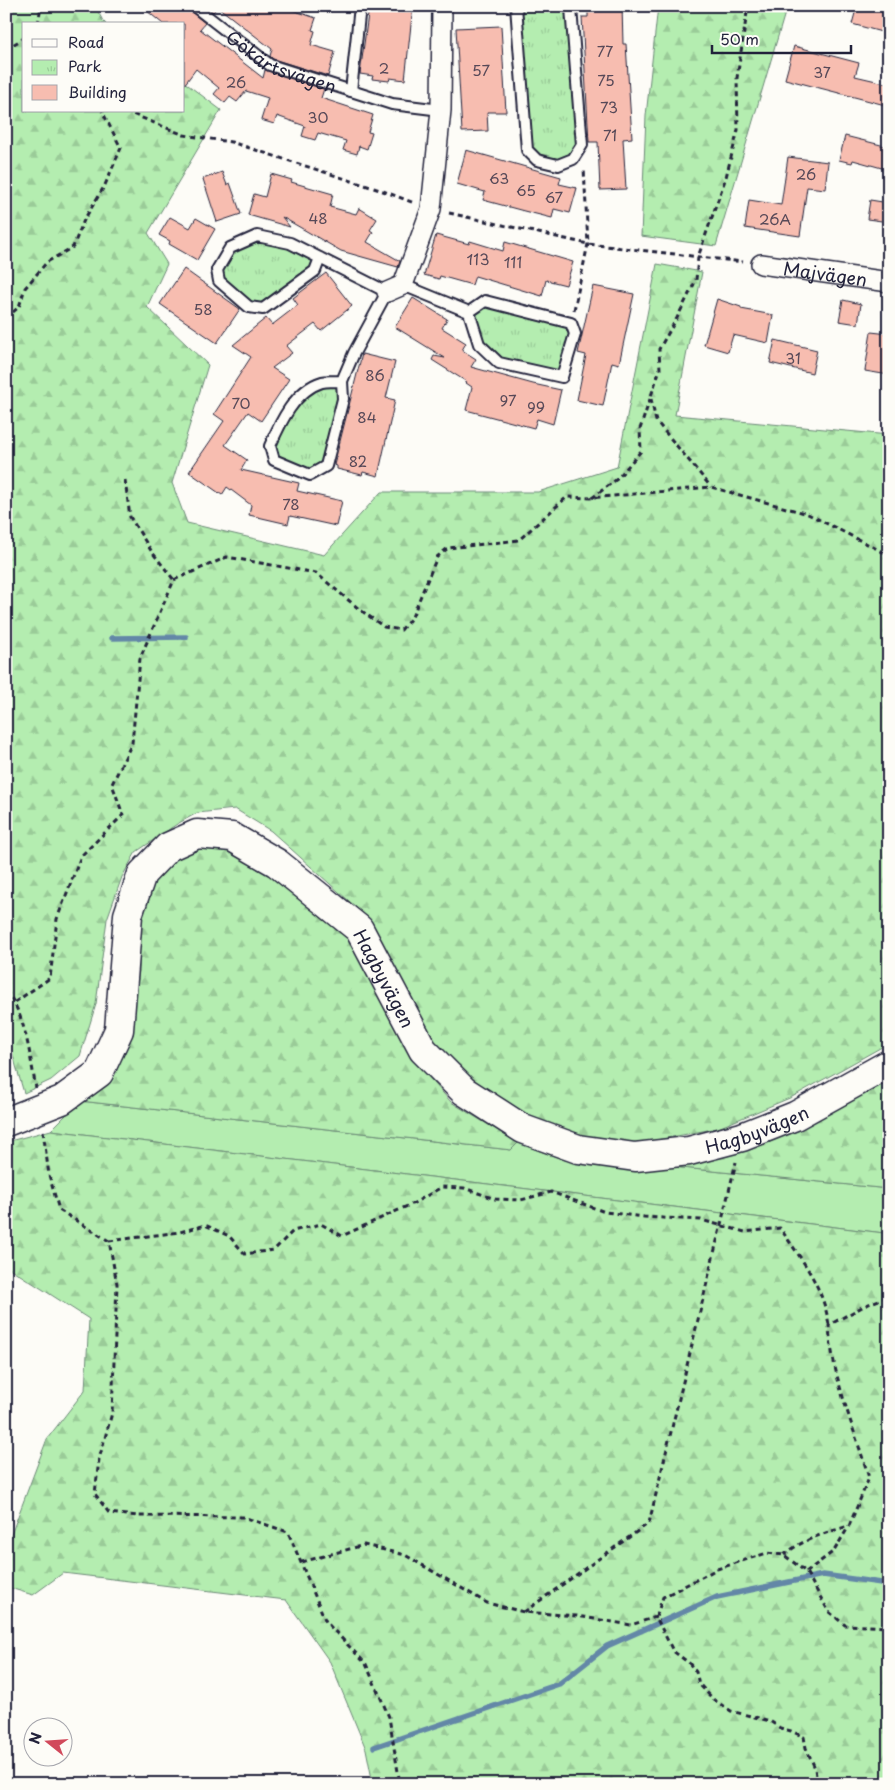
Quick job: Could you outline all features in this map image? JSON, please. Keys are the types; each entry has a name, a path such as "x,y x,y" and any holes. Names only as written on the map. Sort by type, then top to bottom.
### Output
{"street":[{"path":"395,288 431,209 441,110 442,6"},
{"name":"Majvägen","path":"761,264 889,282"},
{"name":"Hagbyvägen","path":"6,1122 62,1100 99,1073 119,1030 128,915 142,874 168,847 197,834 232,837 277,863 359,929 423,1050 464,1091 523,1129 578,1149 635,1157 689,1151 742,1137 795,1116 889,1064"}],"lane":[{"name":"Gökärtsvägen","path":"194,6 270,65 392,104 441,110"},
{"name":"Gökärtsvägen","path":"351,91 360,6"},
{"path":"516,6 527,150 537,160 558,165 573,159 582,145 571,8 569,6"},
{"path":"320,258 315,271 263,309 249,307 219,281 217,270 230,248 257,236 290,243 320,258 395,288 468,312"},
{"path":"342,381 321,382 301,394 282,418 270,446 274,460 310,475 326,466 343,398 342,381 354,353 395,288"},
{"path":"485,301 571,322 575,334 562,377 499,363 479,344 468,312 485,301"}],"path":[{"path":"37,22 41,6"},
{"path":"591,498 617,479 641,451 640,429 660,369 659,349 696,280 698,256 726,177 738,130 737,78 748,6"},
{"path":"6,49 22,39"},
{"path":"6,318 19,307 25,288 46,262 73,247 84,220 105,185 121,148 103,112"},
{"path":"127,112 184,135 231,142 383,191 431,209 588,244 761,264"},
{"path":"571,322 588,244 582,145"},
{"path":"651,399 656,421 711,487"},
{"path":"125,480 130,517 152,552 174,580"},
{"path":"15,1002 50,978 57,919 81,856 123,814 112,784 132,743 140,658 174,580 227,557 316,573 384,627 401,630 412,617 437,557 448,548 519,540 568,497 591,498 711,487 808,514 889,555"},
{"path":"6,991 15,1002 26,1041 40,1108 49,1175 59,1210 109,1241 180,1232 205,1225 229,1236 245,1254 274,1250 293,1231 321,1224 342,1236 414,1203 442,1186 464,1188 494,1199 521,1200 551,1192 605,1212 644,1217 701,1220 746,1232 780,1228 815,1280 827,1310 830,1325 830,1346 869,1478 849,1526 834,1551 806,1572"},
{"path":"524,1612 649,1523 742,1137"},
{"path":"109,1241 117,1284 112,1413 99,1459 95,1494 109,1513 137,1516 243,1517 288,1532 326,1622 366,1664 389,1718 398,1782 400,1784"},
{"path":"830,1325 864,1306 889,1296"},
{"path":"784,1556 797,1544 849,1526"},
{"path":"302,1562 364,1545 405,1555 487,1603 524,1612 577,1616 631,1625 656,1617"},
{"path":"656,1617 662,1597 717,1569 767,1552 784,1556 806,1572 829,1612 845,1625 889,1627"},
{"path":"656,1617 673,1651 689,1663 696,1672 699,1684 714,1700 731,1711 770,1721 780,1728 804,1737 806,1748 815,1768 817,1784"}],"green space":[{"path":"6,6 95,6 104,22 22,22 22,112 185,112 185,83 221,110 148,233 167,264 147,307 208,365 172,483 187,523 324,555 381,492 538,492 617,467 657,264 702,272 675,415 889,435 889,1043 792,1097 718,1128 636,1144 584,1136 527,1117 468,1082 434,1041 369,919 271,831 235,809 197,813 177,824 136,852 122,877 107,919 96,1004 80,1056 51,1080 24,1093 9,1042 6,1039"},
{"path":"516,6 569,6 582,145 558,165 527,150"},
{"path":"658,6 787,6 716,246 641,236 646,116"},
{"path":"257,236 320,258 315,271 263,309 249,307 219,281 217,270 230,248"},
{"path":"485,301 571,323 575,334 562,377 499,363 479,344 469,312"},
{"path":"342,381 326,466 310,475 274,460 270,446 282,418 321,382"},
{"path":"203,846 228,848 253,860 350,937 411,1057 451,1102 518,1143 511,1150 80,1101 131,1023 139,971 140,915 154,882 178,857"},
{"path":"889,1076 889,1189 663,1166"},
{"path":"80,1101 511,1150 518,1143 565,1160 633,1168 663,1166 889,1189 889,1233 51,1130"},
{"path":"51,1130 889,1233 889,1784 373,1784 366,1749 330,1662 286,1600 63,1573 33,1595 10,1588 6,1582 6,1548 47,1439 85,1390 89,1319 6,1266 6,1142"}],"building":[{"path":"141,6 187,6 190,11 205,23 200,29 263,78 265,70 324,89 321,98 373,115 368,132 372,133 367,149 359,146 357,154 343,150 346,141 318,133 315,140 302,136 305,126 277,116 274,124 261,120 268,98 246,91 237,102 230,97 225,103 214,94 219,88 196,69 185,84 185,22 161,22"},
{"path":"206,6 280,6 316,18 312,30 315,31 311,45 335,52 328,76 273,59 270,56 272,49 218,7 213,12"},
{"path":"391,6 413,6 405,80 390,78 389,81 372,79 373,76 360,74 369,7 391,10"},
{"path":"588,6 622,6 623,44 626,44 632,138 623,139 626,189 600,190 598,142 589,142 582,17 588,17"},
{"path":"857,6 889,6 889,34 852,24"},
{"path":"501,26 506,112 487,112 488,131 462,132 456,28"},
{"path":"794,46 859,63 855,76 889,84 889,106 785,79"},
{"path":"845,136 889,147 889,170 853,160 852,163 839,160"},
{"path":"466,150 561,177 559,184 577,188 570,213 554,209 552,218 483,200 485,192 457,184"},
{"path":"788,157 828,162 825,189 807,187 800,236 745,228 749,200 781,205"},
{"path":"222,172 227,185 230,183 241,214 217,222 203,179"},
{"path":"271,174 333,194 330,207 356,214 359,208 377,219 370,230 373,232 367,242 400,261 398,267 341,251 282,217 290,227 248,215 254,194 265,197"},
{"path":"870,200 889,203 889,222 867,219"},
{"path":"170,217 190,228 196,218 215,229 197,260 169,244 170,241 159,235"},
{"path":"436,235 469,244 470,241 503,251 505,242 573,262 566,285 546,280 542,296 475,276 472,285 440,276 439,279 424,275"},
{"path":"184,269 240,309 217,343 160,304"},
{"path":"326,273 352,306 321,331 315,324 286,346 292,353 272,368 289,379 261,421 248,412 225,445 247,460 241,470 299,483 297,491 342,501 336,526 290,516 288,524 249,515 251,505 227,487 222,495 189,472 224,421 214,414 251,357 233,345 266,318 272,325 298,305 293,298"},
{"path":"593,286 634,294 619,364 612,362 603,406 577,400 586,355 578,353"},
{"path":"413,298 447,319 442,328 466,343 462,350 476,359 471,367 561,390 553,424 537,419 534,428 466,410 472,387 432,360 434,356 445,358 395,327"},
{"path":"717,299 741,307 741,309 773,315 768,343 733,335 728,352 704,345"},
{"path":"843,300 861,304 858,324 839,321"},
{"path":"871,332 889,334 889,375 865,371"},
{"path":"775,340 817,350 812,373 770,363"},
{"path":"362,354 395,362 386,398 395,400 378,476 363,472 362,475 337,469 337,466 334,465"}],"waterway":[{"path":"112,638 186,637"},
{"path":"374,1747 559,1684 607,1646 717,1597 823,1575 889,1584"}]}
